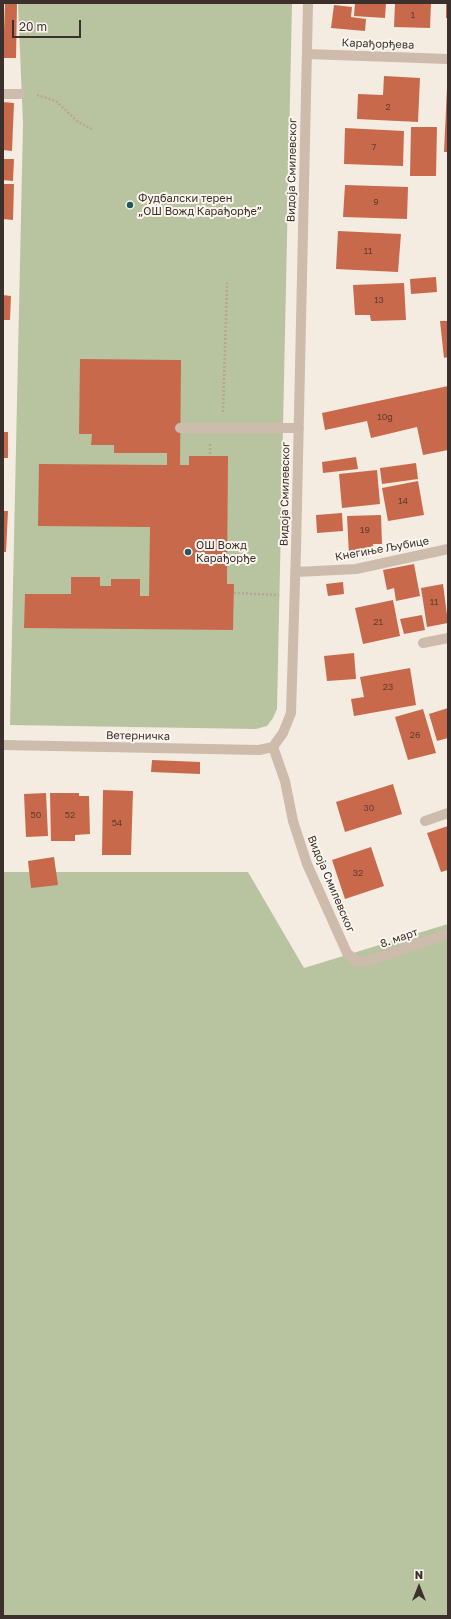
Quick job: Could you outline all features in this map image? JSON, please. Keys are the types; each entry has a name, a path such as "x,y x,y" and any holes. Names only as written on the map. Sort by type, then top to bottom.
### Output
{"street":[{"name":"Видоја Смилевског","path":"308,3 296,572 291,713 283,732 273,747 285,781 293,820 307,864 347,953 357,962"},
{"name":"Карађорђева","path":"307,54 448,59"},
{"path":"3,94 20,94"},
{"path":"180,428 299,428"},
{"name":"Кнегиње Љубице","path":"296,572 356,569 448,549"},
{"path":"423,643 448,638"},
{"name":"Ветерничка","path":"3,745 259,750 273,747"},
{"path":"425,820 448,813"},
{"name":"8. март","path":"357,962 371,960 448,934"}],"path":[{"path":"20,94 40,95 56,101 78,122 92,129"},
{"path":"223,428 226,282"},
{"path":"234,593 295,595"}],"green space":[{"path":"18,3 292,3 277,709 267,726 256,729 10,725 23,124"},
{"path":"3,872 248,872 304,968 448,924 448,1616 3,1616"}],"building":[{"path":"5,3 17,3 16,58 3,58"},
{"path":"355,3 386,3 385,18 354,16"},
{"path":"395,3 431,3 430,28 394,27"},
{"path":"446,3 448,3 448,18 446,18"},
{"path":"334,5 352,7 351,17 366,19 365,31 331,28"},
{"path":"384,76 420,78 418,122 357,119 358,94 383,95"},
{"path":"447,88 448,152 444,152"},
{"path":"3,102 14,103 12,151 3,150"},
{"path":"411,127 437,127 436,176 410,176"},
{"path":"345,128 404,131 403,166 344,164"},
{"path":"3,159 14,159 13,181 3,180"},
{"path":"3,184 14,184 13,220 3,219"},
{"path":"345,185 408,187 407,219 343,217"},
{"path":"338,231 401,234 398,272 336,269"},
{"path":"436,277 437,292 411,294 410,279"},
{"path":"404,283 406,320 371,321 370,315 355,315 353,285"},
{"path":"3,295 11,296 10,320 3,320"},
{"path":"440,321 448,321 448,357 444,358"},
{"name":"ОШ Вожд Карађорђе","path":"80,359 181,360 180,465 189,465 189,456 228,456 227,584 234,584 233,630 24,628 25,594 71,594 71,577 100,577 100,586 111,586 111,579 140,579 140,596 149,596 150,527 38,526 39,464 167,465 167,453 114,453 114,445 91,445 92,434 79,434"},
{"path":"448,386 448,450 423,455 417,427 371,438 367,421 325,430 322,413"},
{"path":"3,432 8,432 8,458 3,458"},
{"path":"356,457 358,469 323,473 322,462"},
{"path":"416,463 418,479 382,484 380,468"},
{"path":"377,470 380,504 342,508 339,474"},
{"path":"418,481 424,515 388,521 382,488"},
{"path":"3,511 8,511 6,552 3,552"},
{"path":"342,513 343,531 317,533 316,515"},
{"path":"381,515 382,544 373,544 374,554 349,555 347,516"},
{"path":"414,564 420,596 396,601 394,588 387,590 383,570"},
{"path":"343,582 344,594 328,596 326,584"},
{"path":"443,584 448,623 427,627 421,588"},
{"path":"393,600 400,636 363,644 355,608"},
{"path":"422,615 425,630 404,634 400,619"},
{"path":"354,653 356,679 327,681 324,656"},
{"path":"410,668 416,705 354,716 351,699 364,697 360,677"},
{"path":"448,708 448,738 437,741 429,714"},
{"path":"423,709 436,753 408,760 395,717"},
{"path":"152,760 200,762 200,774 151,772"},
{"path":"393,784 402,814 345,832 336,802"},
{"path":"103,790 133,791 131,855 102,855"},
{"path":"46,793 48,836 26,837 24,794"},
{"path":"50,793 79,793 79,796 89,796 90,834 75,835 75,841 51,841"},
{"path":"448,826 448,870 441,872 427,833"},
{"path":"371,847 384,886 345,899 332,860"},
{"path":"54,857 58,885 31,888 28,861"}],"place":[{"name":"Фудбалски терен „ОШ Вожд Карађорђе”","path":"130,205"},
{"name":"ОШ Вожд Карађорђе","path":"188,552"}]}
